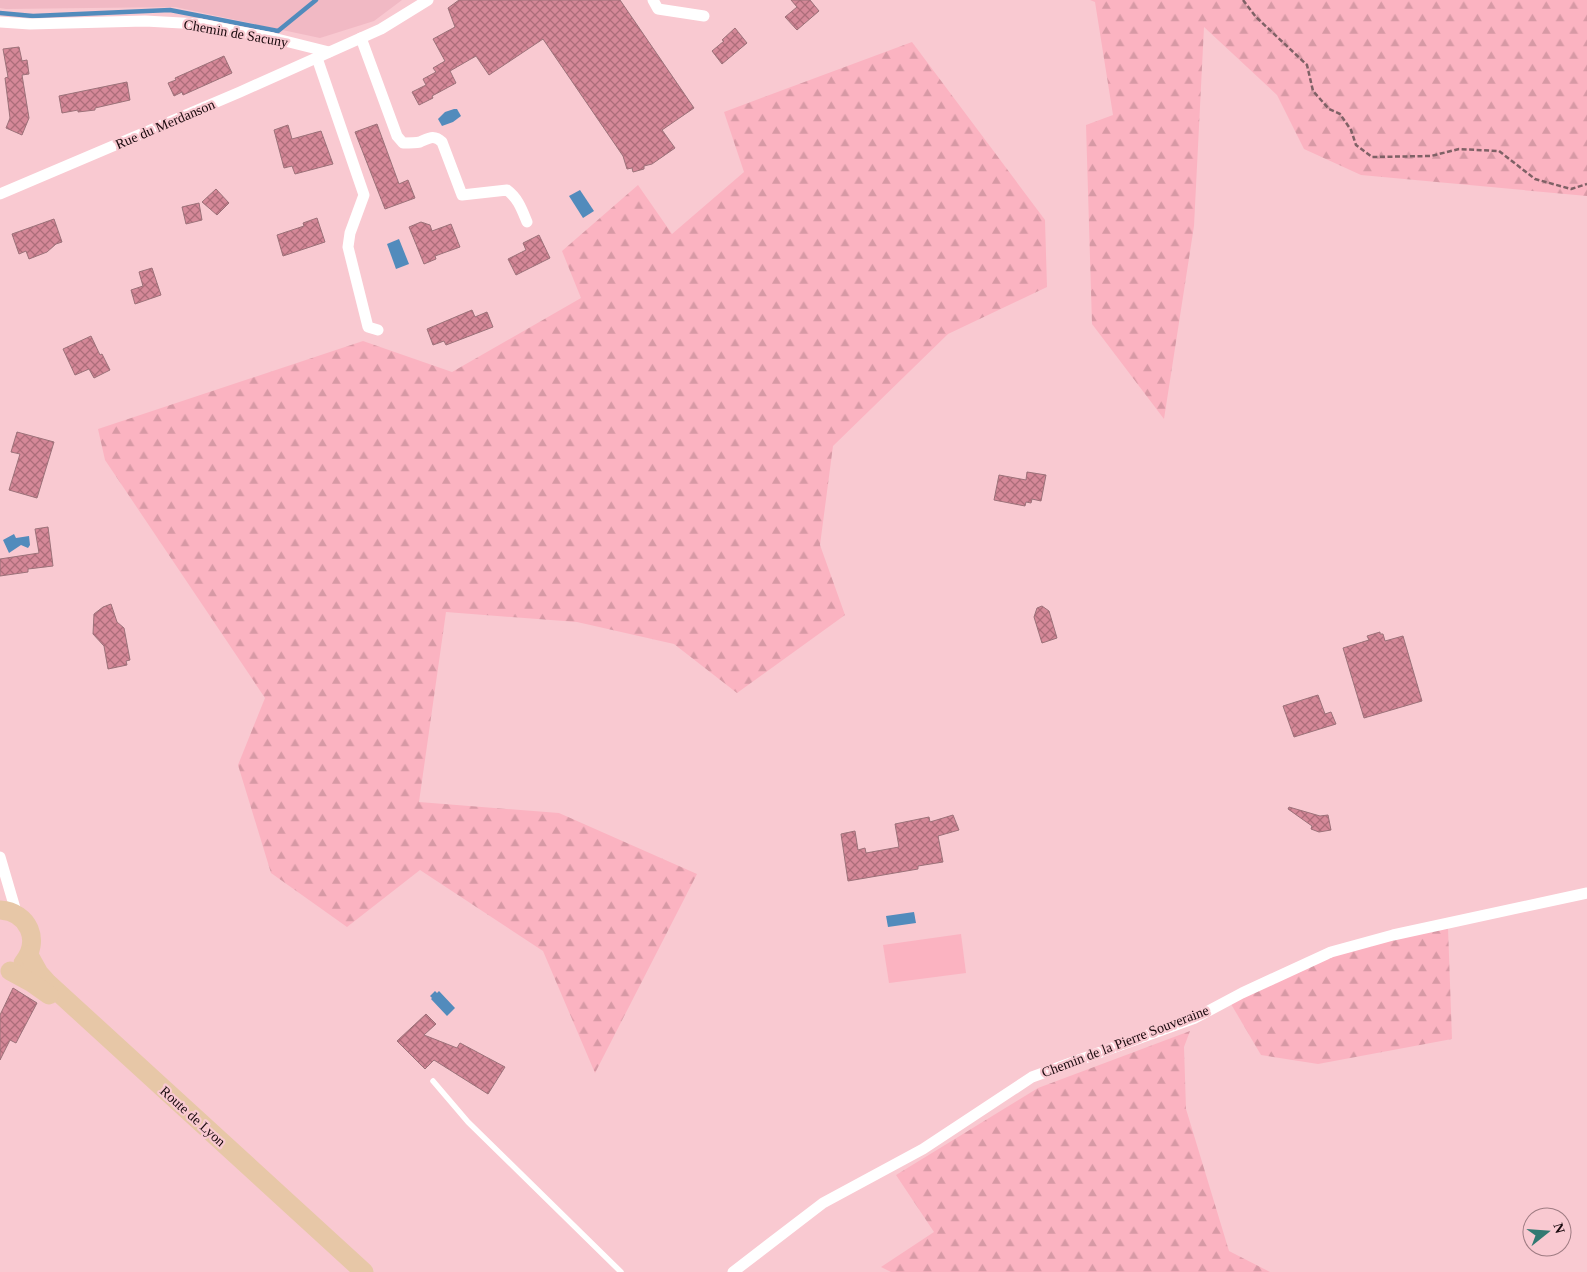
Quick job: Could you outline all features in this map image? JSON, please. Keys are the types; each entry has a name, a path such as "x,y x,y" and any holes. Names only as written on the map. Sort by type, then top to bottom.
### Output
{"main road":[{"path":"3,973 18,968 29,955 32,946 29,928 24,920 8,913"},
{"name":"Route de Lyon","path":"29,955 39,973 48,983 364,1272"},
{"name":"Route de Lyon","path":"3,973 44,990 350,1272"}],"street":[{"path":"330,52 381,29 428,0"},
{"path":"653,0 658,9 704,16"},
{"name":"Chemin de Sacuny","path":"0,22 30,24 144,22 200,24 273,38 330,52"},
{"path":"361,38 397,136 403,144 438,137 442,142 462,194 507,190 514,195 526,222"},
{"name":"Rue du Merdanson","path":"0,194 330,52"},
{"path":"317,58 364,195 350,233 348,247 368,327 378,330"},
{"path":"0,857 8,913"},
{"name":"Chemin de la Pierre Souveraine","path":"733,1272 823,1203 923,1149 1032,1076 1195,1018 1242,993 1331,952 1393,935 1587,893"}],"lane":[{"path":"433,1082 468,1122 621,1272"}],"path":[{"path":"1242,0 1256,17 1307,64 1312,91 1329,109 1340,114 1351,130 1356,145 1372,157 1431,156 1459,149 1499,151 1535,179 1571,188 1587,184"}],"shaded area":[{"path":"0,0 402,0 374,21 320,38 175,7 6,9 0,8"}],"green space":[{"path":"1090,0 1587,0 1587,196 1361,175 1304,149 1277,95 1204,27 1194,226 1164,419 1092,324 1086,125 1113,115 1095,2"},
{"path":"912,42 1045,220 1047,287 948,334 833,446 820,545 845,615 737,693 674,644 577,622 446,612 419,802 559,813 697,874 595,1073 543,951 420,870 347,927 271,873 238,765 265,698 105,460 98,429 363,341 452,372 581,298 562,251 638,185 672,234 744,172 724,112"},
{"path":"1448,928 1452,1039 1318,1064 1261,1055 1231,1004 1331,952"},
{"path":"961,934 966,973 889,983 883,945"},
{"path":"1190,1031 1184,1047 1186,1109 1229,1251 1270,1272 891,1272 881,1267 934,1232 896,1175 1038,1088"}],"water":[{"path":"457,109 461,116 453,122 442,126 438,119 445,112"},
{"path":"580,190 594,211 583,218 569,196"},
{"path":"399,239 409,264 396,269 387,244"},
{"path":"14,534 16,538 29,536 30,545 28,548 21,545 9,553 3,540"},
{"path":"914,912 916,923 888,927 886,916"},
{"path":"435,991 437,993 439,991 455,1008 447,1016 431,999 430,996"}],"building":[{"path":"459,0 620,0 694,108 662,130 675,148 652,164 644,166 644,169 633,172 632,168 627,169 623,156 543,39 489,75 476,56 450,71 456,83 419,105 412,92 426,85 423,79 436,72 433,68 445,61 433,39 455,27 448,8"},
{"path":"791,0 810,0 819,11 797,30 785,17 797,7"},
{"path":"735,28 747,43 722,64 712,51"},
{"path":"19,47 22,61 27,60 29,74 22,75 29,118 22,135 6,128 10,118 5,78 8,77 3,49"},
{"path":"224,56 232,73 183,95 182,92 174,96 168,83"},
{"path":"127,82 130,100 95,108 95,110 78,112 78,110 62,113 59,96"},
{"path":"377,124 399,184 408,180 415,198 385,209 355,132"},
{"path":"288,125 292,139 321,131 333,164 295,174 292,166 284,168 274,130"},
{"path":"216,189 229,203 217,215 202,202"},
{"path":"199,203 202,220 186,224 182,207"},
{"path":"317,218 325,242 283,256 277,235 304,226 303,223"},
{"path":"54,219 62,242 56,244 47,252 29,259 26,251 19,254 12,234"},
{"path":"421,222 430,225 432,231 451,224 460,247 435,256 436,259 424,264 409,227"},
{"path":"539,235 550,258 516,275 508,259 526,250 523,243"},
{"path":"152,268 161,295 135,304 131,290 143,286 139,272"},
{"path":"472,310 475,317 487,312 493,327 446,345 444,341 433,345 427,329"},
{"path":"91,336 110,370 94,378 89,369 75,375 63,349"},
{"path":"17,432 54,442 37,498 9,490 20,454 11,452"},
{"path":"1027,472 1046,475 1041,501 1032,499 1031,503 1026,502 1025,506 994,500 999,475 1026,480"},
{"path":"48,527 53,566 28,569 28,572 0,576 0,559 39,553 35,529"},
{"path":"111,604 117,622 124,628 130,660 126,661 127,665 108,669 104,646 93,634 94,614"},
{"path":"1042,606 1049,611 1057,638 1042,643 1034,617 1037,608"},
{"path":"1380,632 1380,634 1383,634 1385,641 1403,636 1422,701 1364,718 1343,648 1369,640 1367,636"},
{"path":"1318,695 1325,714 1331,712 1336,724 1294,737 1283,706"},
{"path":"1289,807 1320,816 1328,815 1331,830 1319,832 1311,829 1312,826 1288,809"},
{"path":"953,815 959,830 938,836 943,862 918,866 918,869 848,881 841,834 855,831 858,850 865,848 866,853 899,847 895,824 929,817 930,822"},
{"path":"13,988 37,1003 16,1043 10,1040 0,1060 0,1015"},
{"path":"426,1014 436,1024 424,1035 457,1048 460,1043 505,1067 488,1094 434,1060 425,1069 397,1041"}],"waterway":[{"path":"0,13 33,16 170,10 278,31 316,0"}]}
